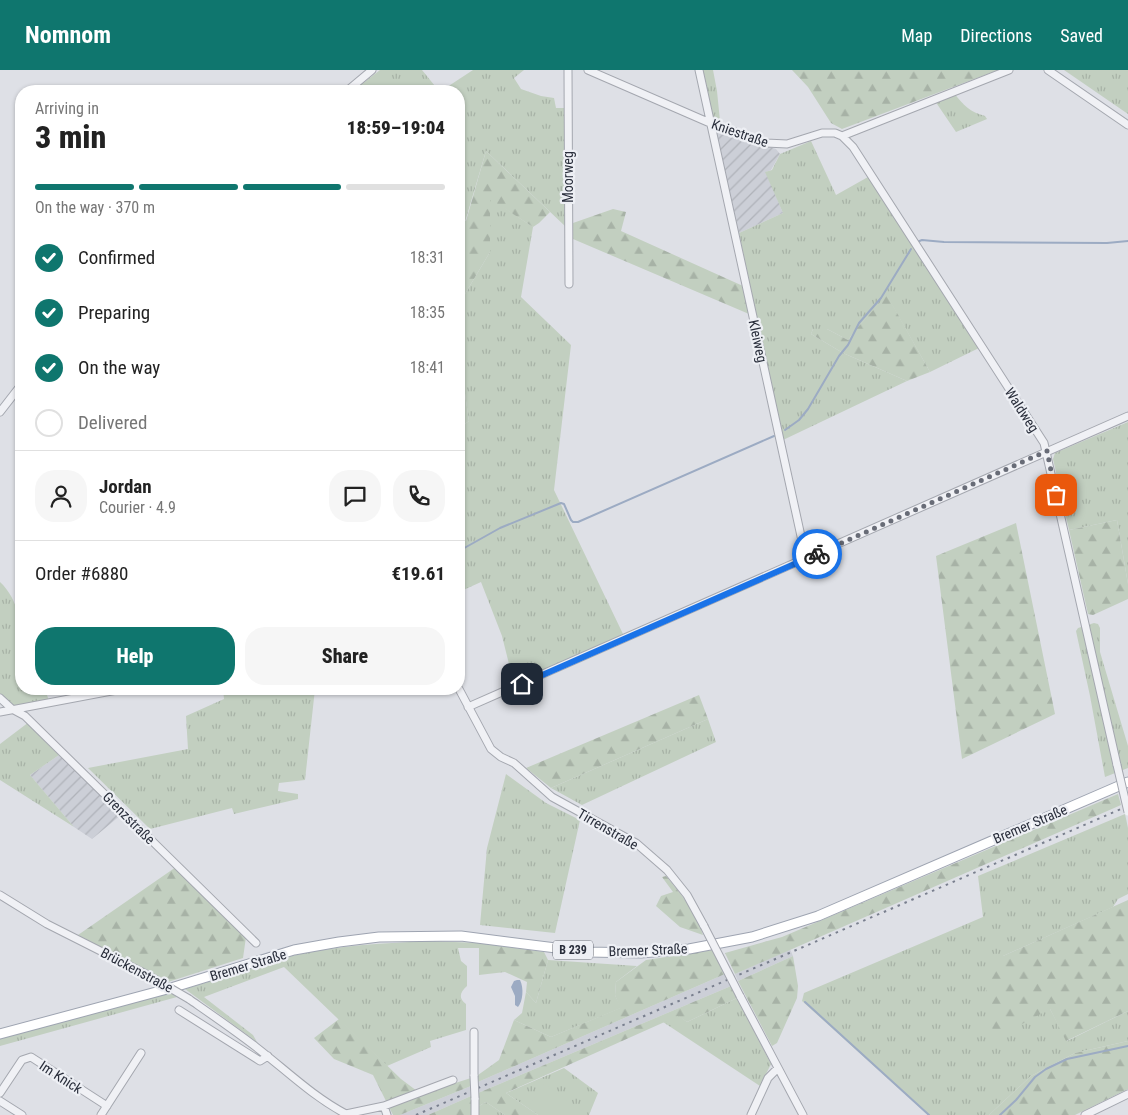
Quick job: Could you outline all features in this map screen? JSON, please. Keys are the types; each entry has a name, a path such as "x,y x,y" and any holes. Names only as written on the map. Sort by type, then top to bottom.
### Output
{"main road":[{"name":"Bremer Straße","path":"0,1034 171,988 294,950 339,942 379,937 461,936 588,952 641,952 689,949 752,937 818,916 1128,782"}],"street":[{"path":"354,85 372,70"},
{"name":"Moorweg","path":"568,70 569,284"},
{"name":"Kniestraße","path":"588,70 710,123 776,145 795,142 822,133 835,133 842,136 1009,70"},
{"name":"Kleiweg","path":"699,70 806,558"},
{"path":"1048,70 1128,125"},
{"name":"Waldweg","path":"842,136 853,147 1044,443 1128,812"},
{"path":"0,412 15,393"},
{"path":"468,707 1128,416"},
{"path":"0,712 91,695"},
{"name":"Tirrenstraße","path":"462,695 494,753 514,763 552,797 636,844 667,870 687,895 803,1115"},
{"name":"Grenzstraße","path":"0,698 12,710 25,716 256,943"},
{"name":"Brückenstraße","path":"0,895 47,924 146,974 190,999 268,1056 306,1090 346,1115 386,1111 453,1080"},
{"name":"Brückenstraße","path":"179,1010 260,1061 268,1056"},
{"path":"474,1032 475,1115"},
{"path":"101,1115 141,1053"},
{"name":"Im Knick","path":"0,1093 22,1060 31,1058 107,1106"},
{"path":"751,1115 768,1078 778,1068"},
{"path":"1085,1115 1128,1094"},
{"path":"0,1101 22,1115"}],"shaded area":[{"path":"721,130 776,149 780,154 771,170 766,172 783,213 739,233 717,138 717,133"},
{"path":"62,753 121,815 92,839 74,827 30,775"},
{"path":"790,949 793,956 738,981 735,974"},
{"path":"725,974 731,986 478,1093 478,1082"},
{"path":"471,1086 471,1096 428,1115 400,1115"}],"green space":[{"path":"380,70 422,70 434,85 361,85"},
{"path":"473,70 524,70 514,78 521,89 554,98 556,108 567,108 566,227 486,151 465,222 465,85 450,85"},
{"path":"703,70 713,70 720,121 713,116"},
{"path":"792,70 998,70 842,129 831,123 808,87"},
{"path":"1064,70 1128,70 1128,114"},
{"path":"954,93 967,108 985,116 987,119 956,132 935,101"},
{"path":"811,141 836,195 868,177 979,348 930,372 887,296 848,340 827,329 813,329 811,334 843,353 907,381 783,440 739,233 783,213 765,172 772,170 780,154"},
{"path":"486,151 550,212 533,227 490,199 490,252 465,294 466,221"},
{"path":"490,198 533,227 521,297 571,345 554,490 623,634 514,684 502,636 481,582 465,589 465,424 469,421 465,394 465,294 490,252"},
{"path":"613,209 626,212 621,231 743,286 749,314 573,239 573,223"},
{"path":"887,295 930,372 907,381 843,353 811,334 813,329 827,329 848,340"},
{"path":"465,394 469,421 465,424"},
{"path":"1128,422 1128,584 1117,520 1069,530 1053,459 1055,453"},
{"path":"1117,520 1128,584 1128,599 1093,615 1088,614 1069,530"},
{"path":"1016,523 1055,714 962,759 936,556"},
{"path":"0,582 9,593 15,605 15,695 47,695 49,701 13,707 0,695"},
{"path":"1094,623 1098,624 1100,628 1100,652 1128,746 1128,768 1105,777 1076,631 1078,628"},
{"path":"224,695 314,695 305,780 279,783 278,791 298,794 298,799 234,814 232,808 150,829 88,768 188,749 186,716 224,699"},
{"path":"699,695 708,719 551,788 526,768"},
{"path":"708,719 716,742 582,805 551,788"},
{"path":"29,722 62,753 30,775 74,827 0,780 0,744"},
{"path":"506,774 546,803 580,820 555,933 480,925 487,848"},
{"path":"1118,794 1121,805 735,974 725,953 782,937"},
{"path":"1125,814 1128,828 1128,894 1118,899 1113,907 1003,956 1050,1009 1067,1041 1128,1011 1128,1041 1075,1053 1031,1076 989,1115 928,1115 802,1001 804,993 983,917 978,876"},
{"path":"176,867 246,937 243,958 168,982 78,935"},
{"path":"666,876 692,911 703,935 680,927 656,906 661,896 673,892 662,877"},
{"path":"1128,900 1128,1011 1066,1041 1050,1009 994,1039 984,977 1003,956"},
{"path":"430,941 479,943 479,948 458,948 461,961 467,966 467,986 461,995 462,1000 466,1004 466,1030 430,1041 431,1047 387,1066 284,967 204,997 253,1035 257,1042 185,989 296,955 363,945"},
{"path":"479,943 544,952 548,960 536,1003 526,992 527,982 505,972 479,975"},
{"path":"713,950 725,974 478,1082 478,1075 499,1060 514,1020 551,1037 620,1008 615,995 616,982 646,960"},
{"path":"793,956 798,986 797,998 777,1043 772,1046 738,981"},
{"path":"548,960 637,966 616,982 615,995 621,1008 551,1037 514,1020 522,1013 526,992 536,1003"},
{"path":"731,986 737,998 687,1022 678,1016 506,1093 538,1115 505,1115 486,1102 479,1106 478,1093"},
{"path":"169,992 177,997 0,1046 0,1039"},
{"path":"737,998 771,1064 760,1086 663,1022 678,1015 687,1022"},
{"path":"339,1019 401,1079 421,1094 471,1078 471,1086 400,1115 393,1115 373,1075 334,1059 314,1038"},
{"path":"1128,1041 1128,1089 1075,1115 989,1115 1031,1076 1075,1053"},
{"path":"564,1068 598,1093 589,1115 538,1115 506,1093"},
{"path":"544,1084 585,1113 584,1115 540,1115 528,1107"},
{"path":"471,1096 472,1115 428,1115"},
{"path":"486,1102 505,1115 479,1115 479,1106"}],"water":[{"path":"520,980 522,990 522,998 518,1007 515,1005 515,996 511,987 514,981"}],"waterway":[{"path":"917,242 922,240 944,242 1107,243 1128,241"},
{"path":"785,430 799,420 808,409 839,356 848,345 859,323 881,298 911,249"},
{"path":"465,548 500,528 561,503 564,504 571,520 578,522 774,436"},
{"path":"805,1002 929,1115"},
{"path":"1000,1115 1016,1100 1035,1077 1046,1069 1067,1059 1128,1046"}],"railway":[{"path":"416,1115 1128,806"}],"way so far":[{"path":"817,554 1047,451 1056,495"}],"route":[{"path":"522,684 817,554"}]}
